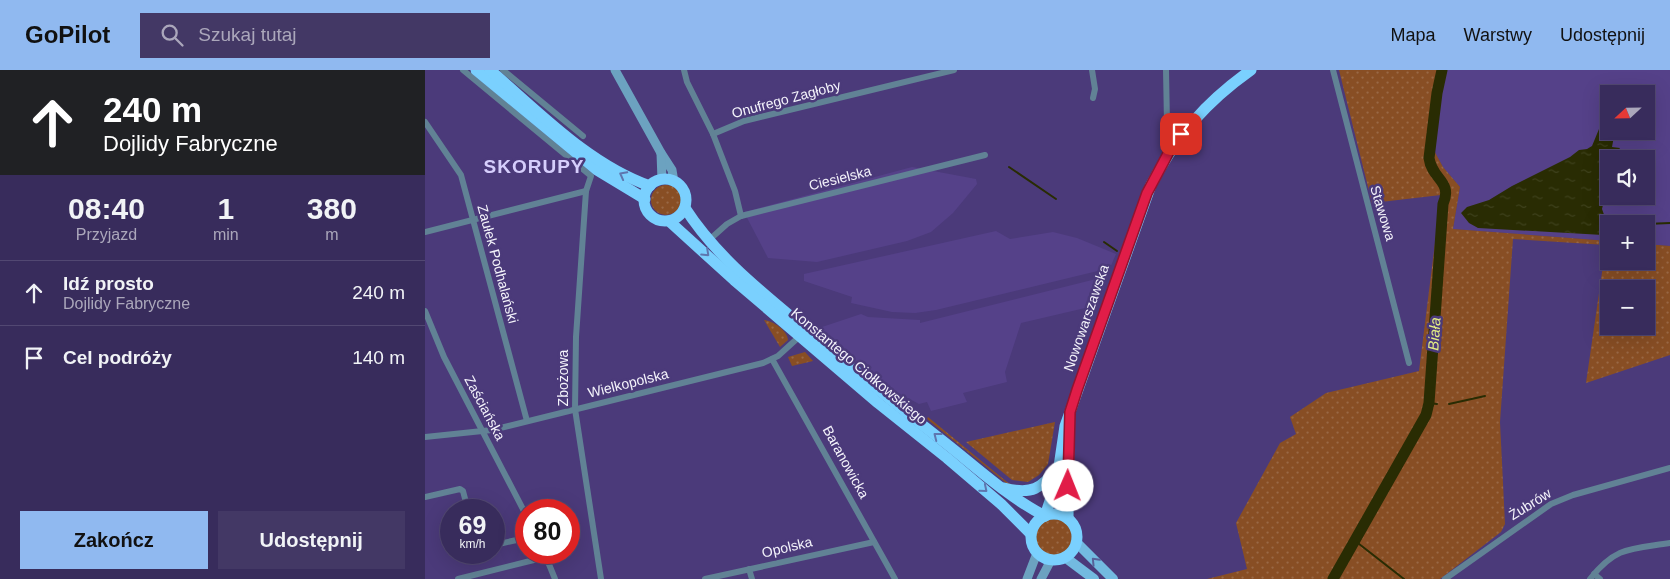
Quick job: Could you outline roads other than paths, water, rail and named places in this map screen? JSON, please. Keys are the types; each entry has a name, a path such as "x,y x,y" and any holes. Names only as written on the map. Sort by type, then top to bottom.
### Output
{"highway":[{"path":"476,70 597,170 645,199 651,215 658,220 669,221 676,218 685,208 686,202 683,190 674,182 662,180 650,186 645,199"},
{"path":"490,70 597,158 624,176 650,186"},
{"name":"Nowowarszawska","path":"1045,516 1057,480 1061,441 1070,412 1151,185 1179,137 1200,112 1251,70"},
{"name":"Konstantego Ciołkowskiego","path":"685,208 708,241 753,285 869,383 1015,499 1045,516"},
{"name":"Konstantego Ciołkowskiego","path":"669,221 734,280 960,469 1031,534"},
{"name":"Nowowarszawska","path":"1068,519 1070,412"},
{"path":"1003,488 1025,492 1037,489 1046,482 1059,465"},
{"path":"1057,514 1068,519 1075,527 1077,543 1073,551 1066,558 1051,560 1037,553 1032,544 1031,534 1036,523 1045,516 1057,514"}],"main road":[{"path":"1077,543 1113,579"},
{"path":"1066,558 1094,579"}],"street":[{"name":"Zbożowa","path":"463,70 591,176 586,190 576,337 575,409 601,579"},
{"path":"503,70 583,136"},
{"path":"615,70 672,170 674,182"},
{"path":"684,70 687,82 713,134 735,191 741,216"},
{"name":"Onufrego Zagłoby","path":"713,134 744,121 954,70"},
{"path":"1092,70 1093,98"},
{"path":"1166,70 1167,124 1179,137"},
{"name":"Stawowa","path":"1333,70 1409,363"},
{"name":"Zaułek Podhalański","path":"425,122 461,175 475,220 527,421"},
{"path":"661,153 662,180"},
{"name":"Ciesielska","path":"708,241 727,224 741,216 985,154"},
{"path":"425,232 586,190"},
{"name":"Zaściańska","path":"425,311 444,357 518,499"},
{"name":"Wielkopolska","path":"425,437 492,430 772,359 800,336"},
{"name":"Baranowicka","path":"772,359 895,579"},
{"name":"Żubrów","path":"1445,579 1551,504 1573,495 1670,468"},
{"path":"425,497 460,489 463,491 465,499"},
{"name":"Opolska","path":"705,579 875,542"},
{"path":"1600,579 1592,576 1600,565 1613,555 1626,550 1670,543"},
{"path":"1027,579 1037,553"},
{"path":"1041,579 1051,560"},
{"path":"458,579 515,563"},
{"path":"549,564 555,579"},
{"path":"749,569 753,579"}],"water":[{"path":"1599,129 1600,140 1613,140 1612,147 1620,148 1619,150 1600,150 1600,205 1603,205 1604,215 1600,215 1600,235 1478,228 1469,223 1461,213 1467,207 1489,200 1512,186 1570,157 1579,150 1592,146"}],"waterway":[{"name":"Biała","path":"1333,579 1426,415 1429,403 1445,196 1444,185 1434,171 1429,158 1437,93 1442,70"},
{"path":"1009,167 1056,199"},
{"path":"1655,224 1670,223"},
{"path":"1104,242 1117,251"},
{"path":"1449,404 1485,396"},
{"path":"1429,403 1437,404"},
{"path":"1354,540 1404,579"}],"district":[{"name":"SKORUPY","path":"534,166"}]}
